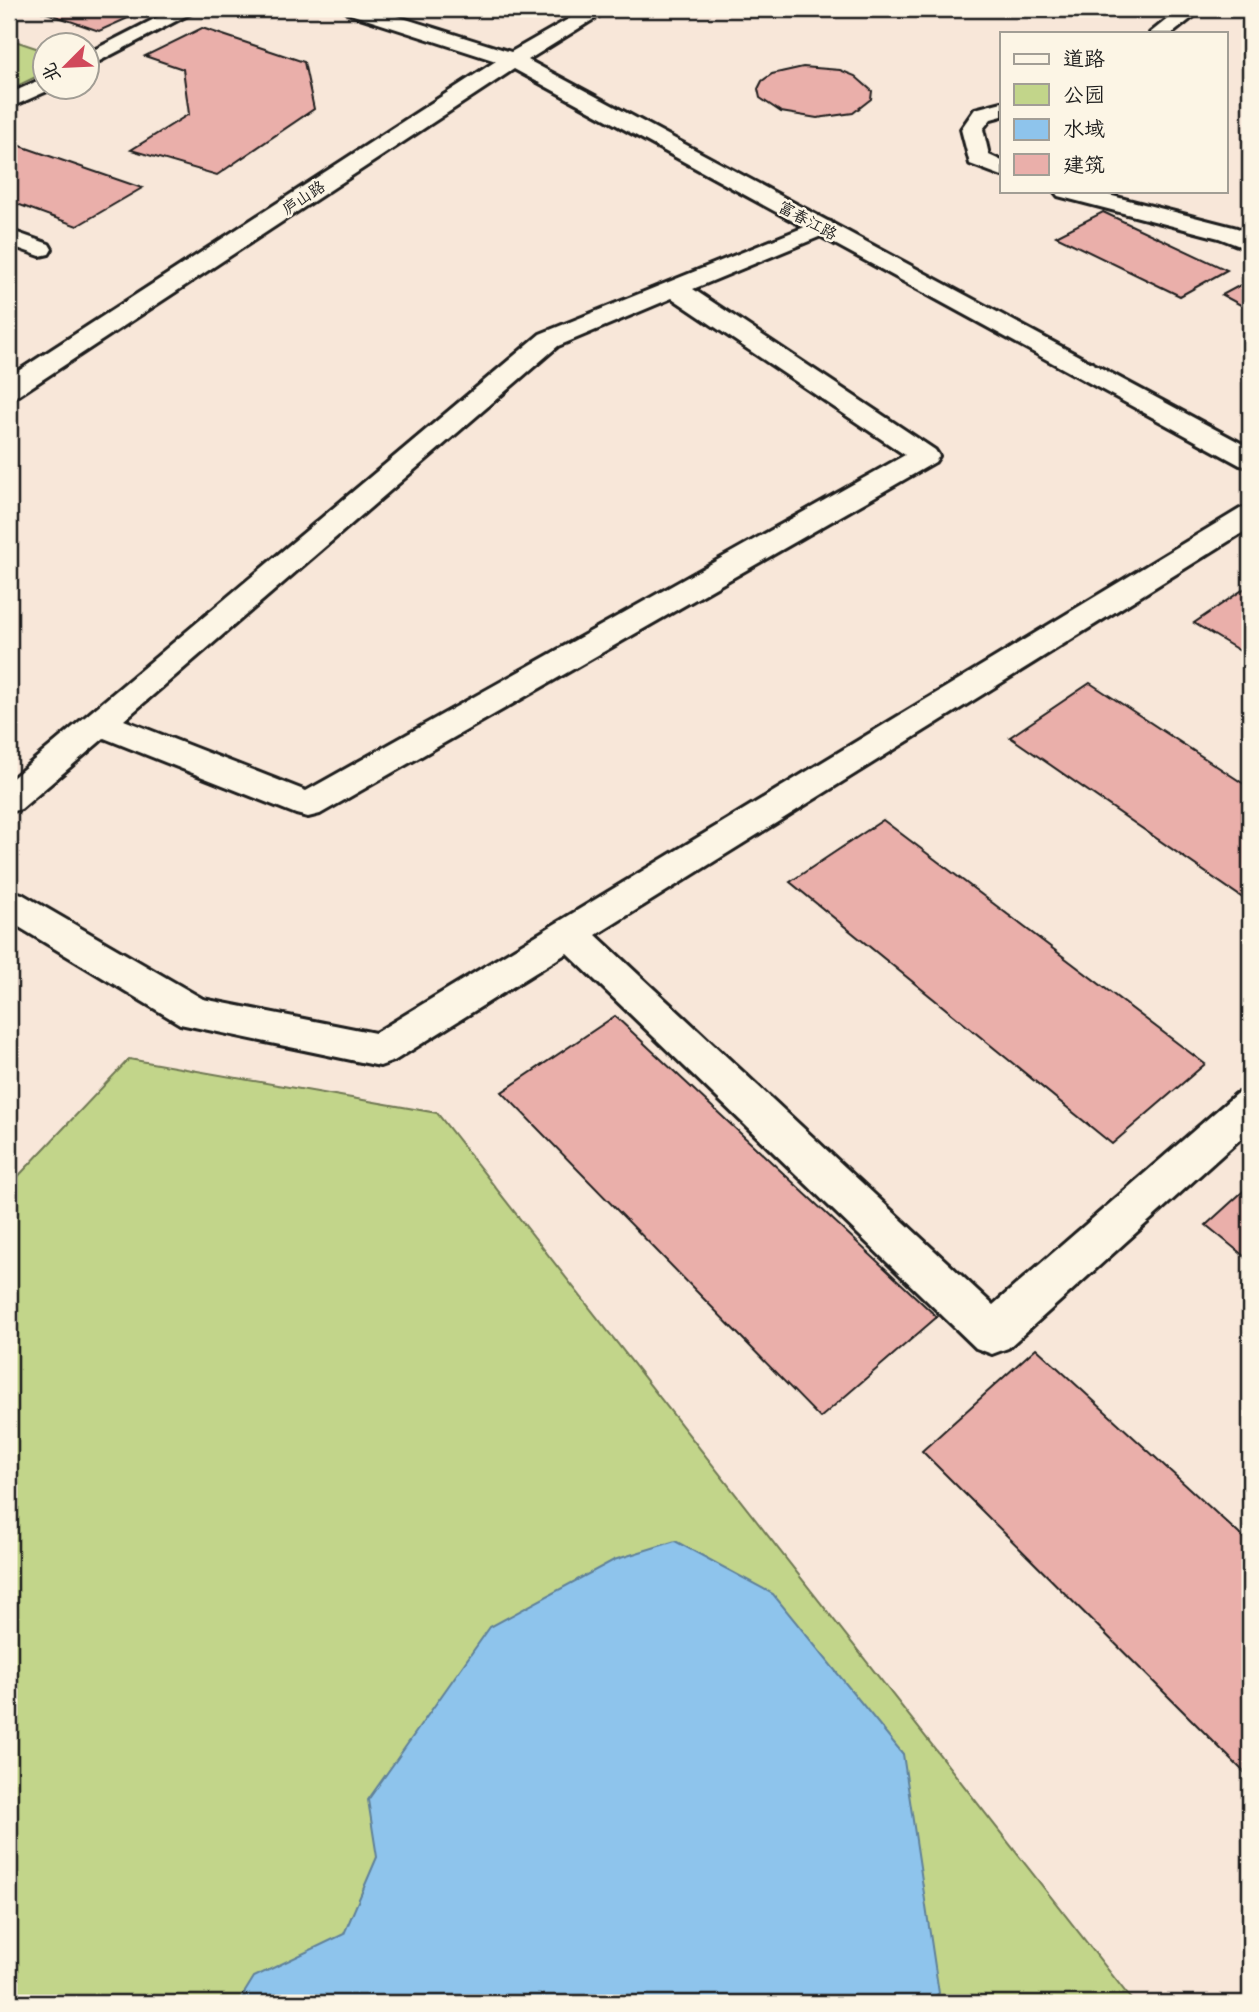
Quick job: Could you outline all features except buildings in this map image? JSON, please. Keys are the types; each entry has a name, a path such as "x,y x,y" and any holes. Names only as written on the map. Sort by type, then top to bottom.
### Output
{"street":[{"path":"102,54 188,9"},
{"name":"富春江路","path":"354,9 513,60 1250,459"},
{"name":"庐山路","path":"9,389 513,60 600,9"},
{"path":"1161,32 1193,9"},
{"path":"9,102 32,90"},
{"path":"1000,110 983,114 972,129 978,159 1000,168"},
{"path":"1070,192 1217,230 1250,243"},
{"path":"9,800 549,340 822,227"},
{"path":"9,237 40,249"},
{"path":"99,723 308,805 925,456 674,288"},
{"path":"9,904 194,1013 380,1049 1250,516"},
{"path":"570,933 992,1334 1250,1105"}],"green space":[{"path":"9,39 32,47 32,79 9,90"},
{"path":"129,1059 437,1113 1134,2003 9,2003 9,1186"}],"water":[{"path":"675,1541 773,1594 903,1754 939,1993 927,2003 238,2003 254,1977 344,1934 377,1857 368,1800 490,1627 614,1560"}]}
